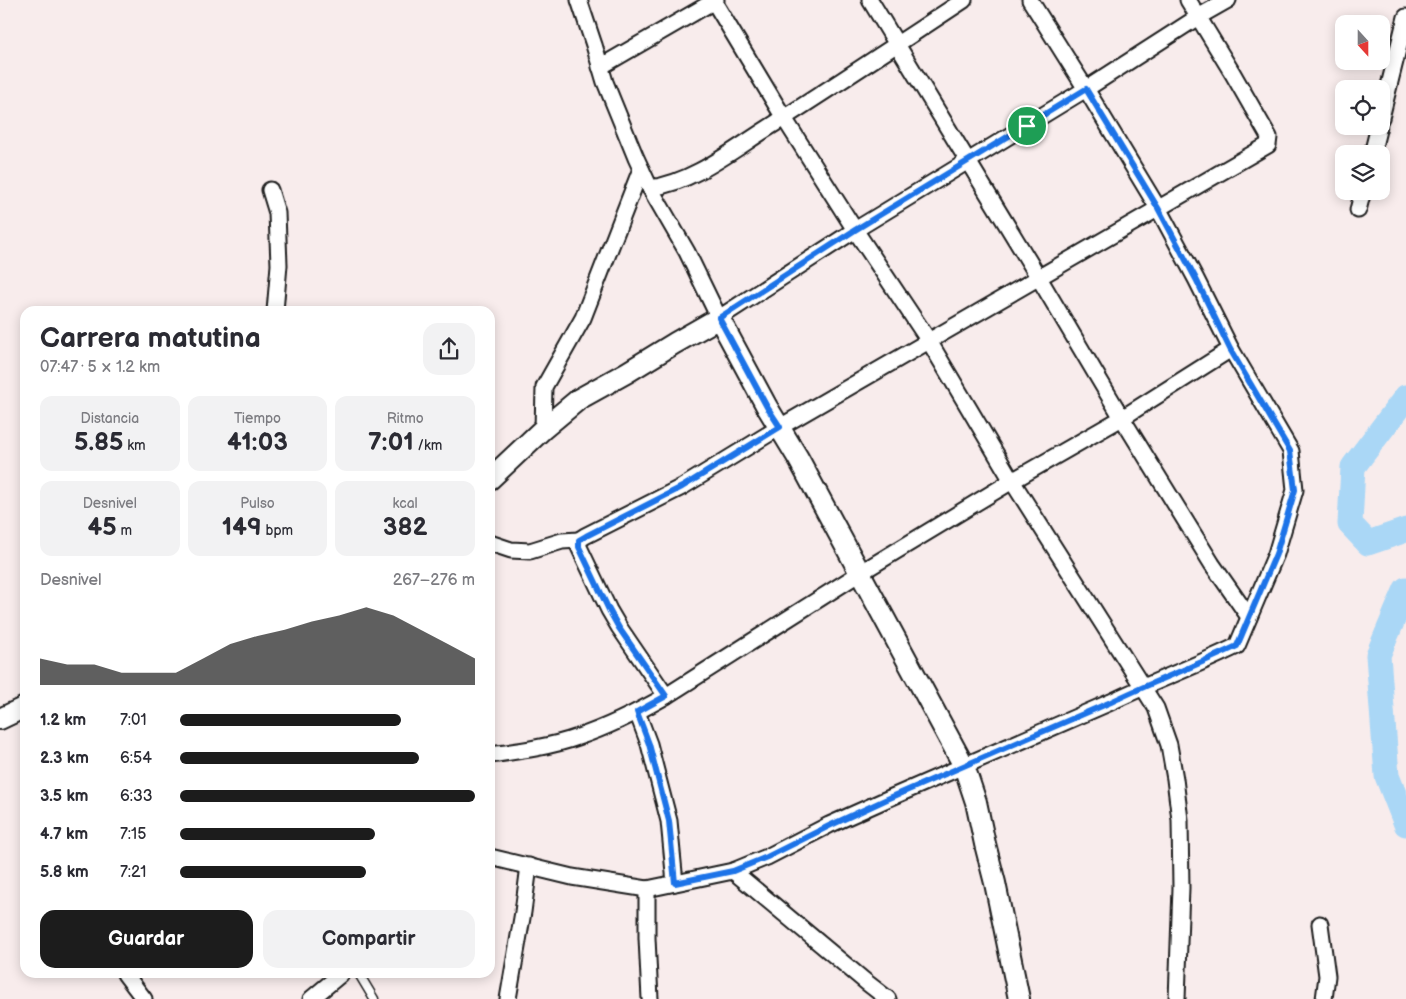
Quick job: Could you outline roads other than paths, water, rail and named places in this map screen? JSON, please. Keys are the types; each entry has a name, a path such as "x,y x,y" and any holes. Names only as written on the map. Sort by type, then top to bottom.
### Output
{"street":[{"path":"579,0 605,82 650,188 687,252 719,318 964,766 976,802 1019,999"},
{"path":"600,67 714,0 784,118 855,230 929,341 1012,481 1144,686 1156,708 1169,745 1176,779 1180,820 1181,888 1177,999"},
{"path":"870,0 1122,418 1249,618"},
{"path":"650,188 665,186 695,173 784,118 964,0"},
{"path":"495,858 572,877 648,889 733,871 767,857 837,822 1237,646 1276,554 1295,490 1290,451 1230,349 1196,279 1158,208 1030,0"},
{"path":"495,545 511,550 530,551 562,540 579,540 682,487 780,427 1268,146 1269,137 1188,0"},
{"path":"495,474 543,429 579,399 719,318 855,230 1228,0"},
{"path":"1390,82 1406,17"},
{"path":"543,429 544,387 583,318 641,169"},
{"path":"270,190 277,213 278,231 279,266 275,306"},
{"path":"1358,210 1361,200"},
{"path":"495,754 550,745 578,737 637,712 666,696 860,573 1012,481 1122,418 1230,349"},
{"path":"579,540 579,547 619,628 666,696"},
{"path":"0,719 20,709"},
{"path":"637,712 649,744 669,821 675,883"},
{"path":"508,999 529,866"},
{"path":"733,871 873,994 888,999"},
{"path":"648,889 647,938 650,999"},
{"path":"1320,924 1327,976 1324,999"},
{"path":"128,978 144,999"},
{"path":"311,999 336,978"}],"lane":[{"path":"361,978 374,999"}],"waterway":[{"path":"1406,397 1353,467 1350,524 1368,543 1406,530"},
{"path":"1406,589 1378,655 1387,776 1406,824"}]}
